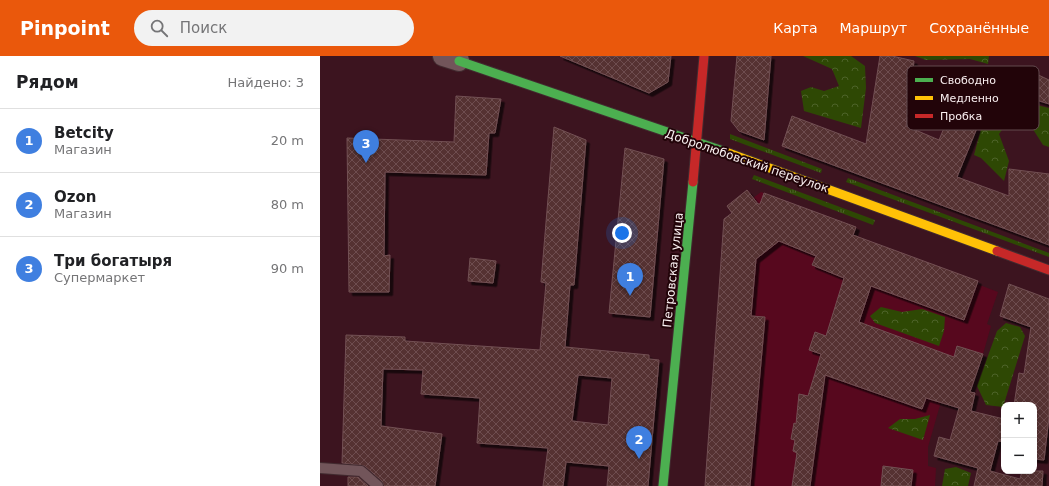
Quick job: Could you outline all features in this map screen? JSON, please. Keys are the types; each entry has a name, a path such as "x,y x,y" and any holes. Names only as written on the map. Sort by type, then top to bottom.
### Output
{"street":[{"name":"Петровская улица","path":"663,486 704,56"},
{"name":"Добролюбовский переулок","path":"451,58 697,142 1049,270"}],"lane":[{"path":"320,468 361,470 378,486"}],"shaded area":[{"path":"747,190 753,198 761,192 856,227 853,235 978,281 977,284 998,292 987,324 991,326 983,354 957,346 928,447 928,466 936,468 935,486 705,486 732,213 727,206"}],"green space":[{"path":"803,56 851,56 865,66 866,88 861,128 804,111 801,91 811,87 824,91 839,86 832,69"},
{"path":"915,56 989,56 988,64 970,59 926,60"},
{"path":"1039,106 1049,108 1049,147 1043,145 1033,130 1039,130"},
{"path":"981,130 1002,130 999,134 1009,161 1004,181 981,158 974,155"},
{"path":"730,134 822,169 821,173 730,139"},
{"path":"754,175 875,220 873,225 752,179"},
{"path":"848,178 1049,253 1049,257 846,182"},
{"path":"881,307 902,312 922,309 945,317 944,331 939,346 875,323 870,316"},
{"path":"1006,323 1020,327 1025,336 1005,402 1001,402 1001,407 986,405 977,386 997,331"},
{"path":"930,415 923,440 888,428 900,419 915,419"},
{"path":"956,467 971,473 968,486 942,486 945,469"}],"building":[{"path":"560,56 671,56 668,82 649,93"},
{"path":"737,56 771,56 764,140 739,131 731,121"},
{"path":"880,56 892,56 914,61 913,66 907,66 907,130 915,130 939,140 943,130 976,130 957,177 1009,196 1009,169 1049,174 1049,245 782,146 792,116 866,144"},
{"path":"1039,75 1049,80 1049,104 1039,101"},
{"path":"456,96 501,99 495,133 489,133 486,175 385,172 384,256 390,255 389,292 349,292 347,138 454,142"},
{"path":"554,127 586,140 574,285 570,285 565,347 649,355 649,359 659,360 648,486 607,486 609,466 566,462 563,486 543,486 548,448 477,443 480,398 421,394 423,370 383,369 381,426 442,434 435,486 384,486 382,481 365,466 342,463 346,335 405,337 405,341 540,350 546,283 541,282","holes":["578,375 612,378 608,425 572,421"]},
{"path":"625,148 664,159 650,317 609,313"},
{"path":"747,190 758,204 760,204 764,193 856,227 853,235 978,281 964,320 871,286 859,322 954,357 957,346 983,354 970,392 975,393 971,411 1001,418 1001,442 998,441 990,471 1020,479 1021,474 1037,474 1037,471 1043,471 1042,486 974,486 978,468 934,456 939,437 950,440 959,408 926,398 922,409 825,375 810,486 792,486 797,453 793,451 795,440 791,439 794,423 796,424 799,394 808,396 821,354 809,350 815,332 826,336 844,278 812,265 816,256 779,241 756,259 751,316 765,317 750,486 705,486 724,219 732,213 727,206"},
{"path":"470,258 496,261 493,283 468,281"},
{"path":"1009,284 1049,299 1049,417 1044,460 1037,459 1037,402 1014,402 1019,373 1024,374 1031,327 1000,316"},
{"path":"883,466 913,470 911,486 881,486"},
{"path":"348,477 358,477 368,486 348,486"}],"traffic: fast":[{"path":"459,61 723,151"},
{"path":"663,486 693,182"}],"traffic: slow":[{"path":"723,151 997,251"}],"traffic: jam":[{"path":"693,182 704,56"},
{"path":"997,251 1049,270"}],"place":[{"name":"Три богатыря","path":"366,163"},
{"name":"Betcity","path":"630,296"},
{"name":"Ozon","path":"639,459"}]}
